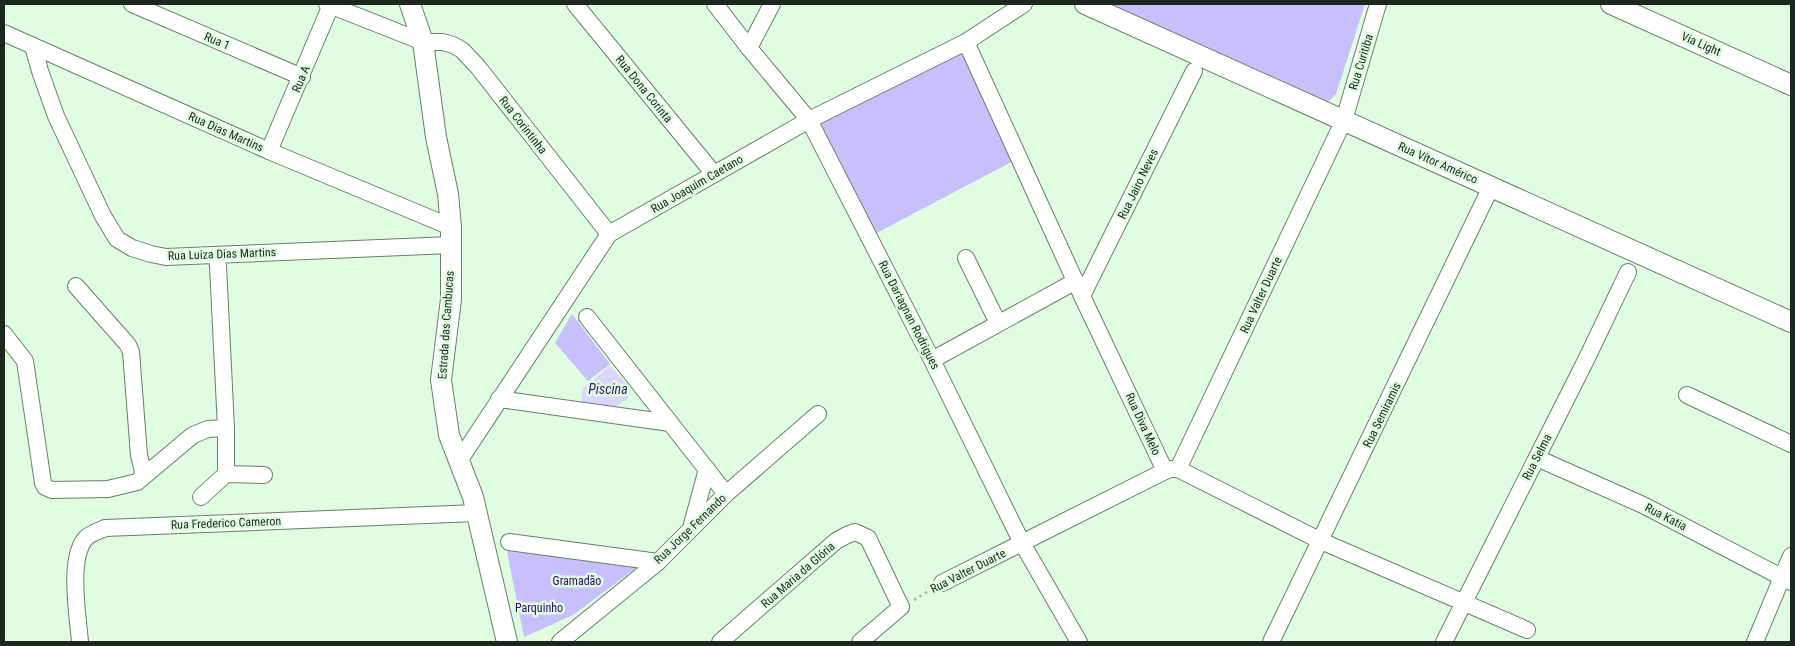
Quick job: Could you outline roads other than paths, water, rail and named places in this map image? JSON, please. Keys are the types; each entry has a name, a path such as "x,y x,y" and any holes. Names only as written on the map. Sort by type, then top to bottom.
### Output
{"street":[{"name":"Rua 1","path":"132,4 302,78"},
{"name":"Estrada das Cambucas","path":"410,4 423,42 436,137 448,194 451,236 451,299 441,380 449,435 473,497 507,642"},
{"name":"Rua Dona Corinta","path":"575,4 714,174"},
{"name":"Rua Dartagnan Rodrigues","path":"715,4 809,120 932,360 1022,543 1079,642"},
{"path":"749,48 772,4"},
{"name":"Rua Joaquim Caetano","path":"459,461 609,234 809,120 966,42 1024,4"},
{"name":"Rua Vítor Américo","path":"1085,4 1791,322"},
{"name":"Rua Curitiba","path":"1344,120 1378,4"},
{"name":"Via Light","path":"1611,4 1791,85"},
{"name":"Rua A","path":"269,151 302,78 329,5"},
{"name":"Rua Corintinha","path":"329,5 423,42 443,42 454,45 462,50 478,67 609,234"},
{"name":"Rua Dias Martins","path":"4,33 269,151 451,236"},
{"name":"Rua Diva Melo","path":"966,42 1082,296 1171,470"},
{"name":"Rua Luiza Dias Martins","path":"33,46 56,116 103,216 117,239 132,248 166,257 216,256 451,236"},
{"name":"Rua Jairo Neves","path":"1082,296 1194,71"},
{"name":"Rua Valter Duarte","path":"942,582 1171,470 1344,120"},
{"name":"Rua Semiramis","path":"1270,642 1321,541 1491,187"},
{"path":"216,256 226,428 226,474"},
{"path":"966,258 998,322"},
{"name":"Rua Selma","path":"1444,642 1628,272"},
{"path":"932,360 998,322 1076,281"},
{"path":"76,286 128,345 131,352 139,455 144,476"},
{"path":"587,317 726,494"},
{"path":"4,334 25,361 43,482 45,486 52,490 108,489 137,482 194,435 208,429 226,428"},
{"path":"1686,395 1791,444"},
{"path":"499,399 670,423"},
{"name":"Rua Jorge Fernando","path":"560,642 658,562 726,494 818,414"},
{"name":"Rua Katia","path":"1537,458 1643,505 1787,580"},
{"path":"691,528 707,469"},
{"path":"1171,470 1321,541 1527,630"},
{"path":"200,497 226,474 264,475"},
{"name":"Rua Frederico Cameron","path":"80,642 74,586 78,550 85,538 105,528 476,513"},
{"name":"Rua Maria da Glória","path":"720,642 836,541 855,532 868,538 901,607 860,642"},
{"path":"509,542 658,562"},
{"path":"1755,642 1787,580 1791,556"}],"water":[{"name":"Piscina","path":"610,366 629,386 628,399 616,406 581,404 583,388"}],"park label":[{"name":"Gramadão","path":"577,581"},
{"name":"Parquinho","path":"539,608"}]}
